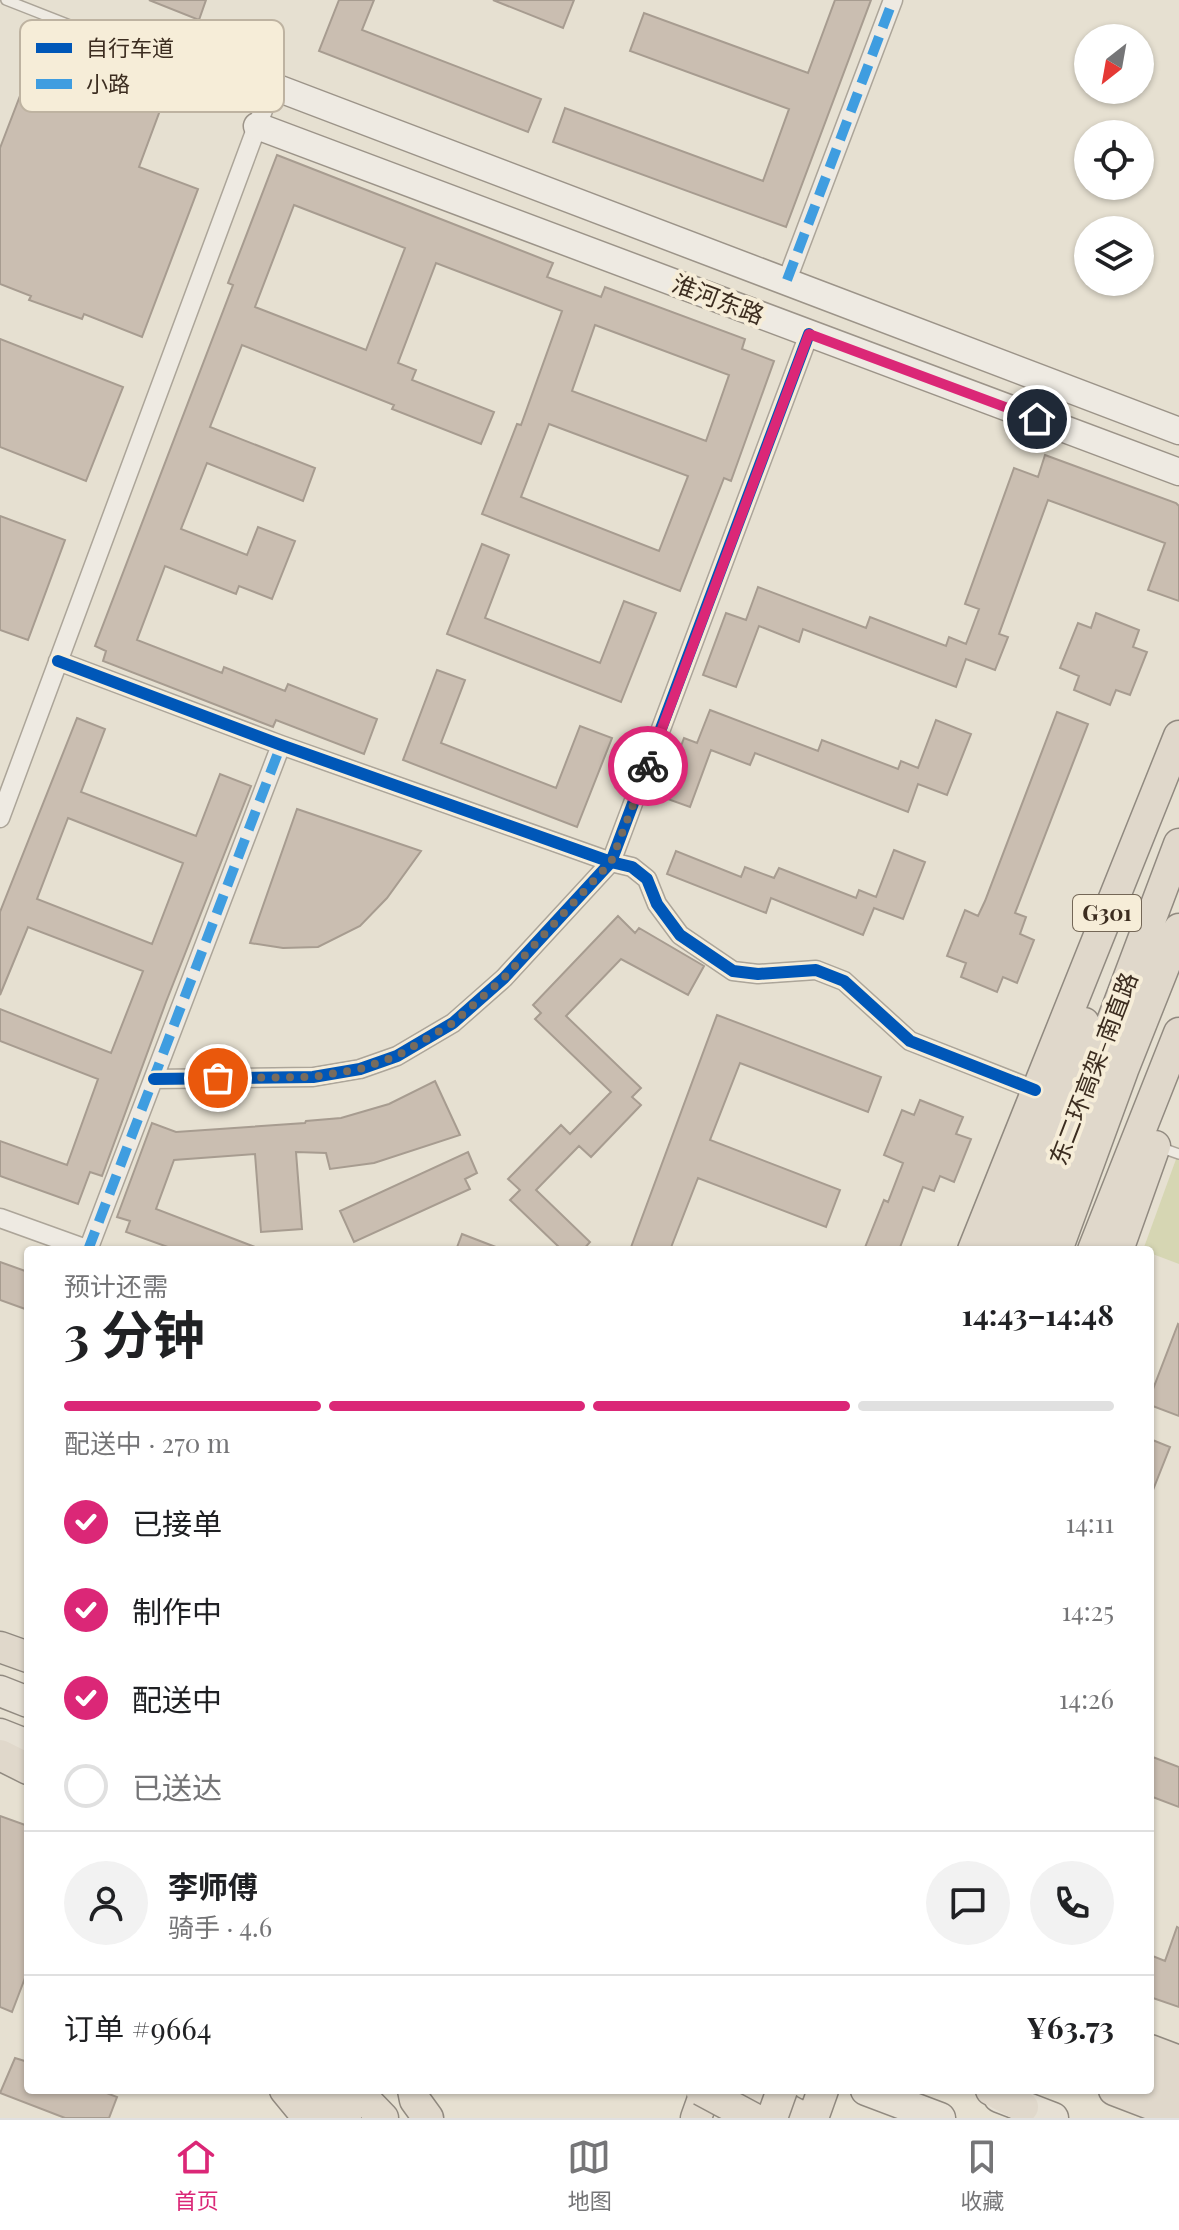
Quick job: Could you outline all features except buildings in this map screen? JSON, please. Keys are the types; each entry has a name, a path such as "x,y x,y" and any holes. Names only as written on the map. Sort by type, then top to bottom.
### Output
{"highway":[{"name":"G301","path":"975,1246 1179,736"},
{"path":"998,1246 1179,774"},
{"name":"东二环高架-南直路","path":"1028,1246 1179,844"},
{"name":"东二环高架-南直路","path":"1058,1246 1179,929"},
{"path":"1095,1246 1179,1033"},
{"path":"1120,1246 1167,1150 1179,1080"},
{"path":"0,1647 24,1656"},
{"path":"0,1755 24,1767"},
{"path":"0,1769 24,1778"},
{"path":"1154,2052 1179,2061"},
{"path":"1154,2079 1179,2088"},
{"path":"288,2094 308,2118"},
{"path":"319,2094 346,2118"},
{"path":"360,2094 383,2118"},
{"path":"414,2094 428,2118"},
{"path":"696,2118 702,2094"},
{"path":"710,2094 753,2118"},
{"path":"736,2118 746,2094"},
{"path":"756,2094 804,2118"},
{"path":"772,2118 781,2094"},
{"path":"813,2118 822,2094"},
{"path":"999,2094 1023,2107"},
{"path":"1124,2094 1179,2115"}],"main road":[{"name":"淮河东路","path":"284,110 787,280 1179,431"},
{"name":"淮河东路","path":"284,112 809,334 1179,472"},
{"path":"0,1691 24,1700"},
{"path":"0,1734 24,1743"},
{"path":"877,2094 940,2118"},
{"path":"989,2094 1053,2118"}],"street":[{"path":"787,280 893,0"},
{"path":"0,818 262,112"},
{"path":"154,1079 313,1077 360,1069 397,1056 453,1023 504,978 611,862 809,334"},
{"path":"58,661 281,745 632,867 647,879 657,904 680,935 733,971 758,974 816,970 844,981 910,1041 1035,1090"},
{"path":"90,1246 281,745"},
{"path":"0,1218 77,1246"}],"lane":[{"path":"6,0 56,20"}],"green space":[{"path":"1179,1151 1179,1264 1154,1255 1154,1246 1144,1246"}],"marked path":[{"path":"787,280 893,0"},
{"path":"90,1246 281,745"}],"cycle path":[{"path":"154,1079 313,1077 360,1069 397,1056 453,1023 504,978 611,862 809,334"},
{"path":"58,661 281,745 632,867 647,879 657,904 680,935 733,971 758,974 816,970 844,981 910,1041 1035,1090"}],"way so far":[{"path":"218,1078 313,1077 360,1069 397,1056 453,1023 504,978 611,862 648,766"}],"route":[{"path":"648,766 809,334 1037,419"}]}
